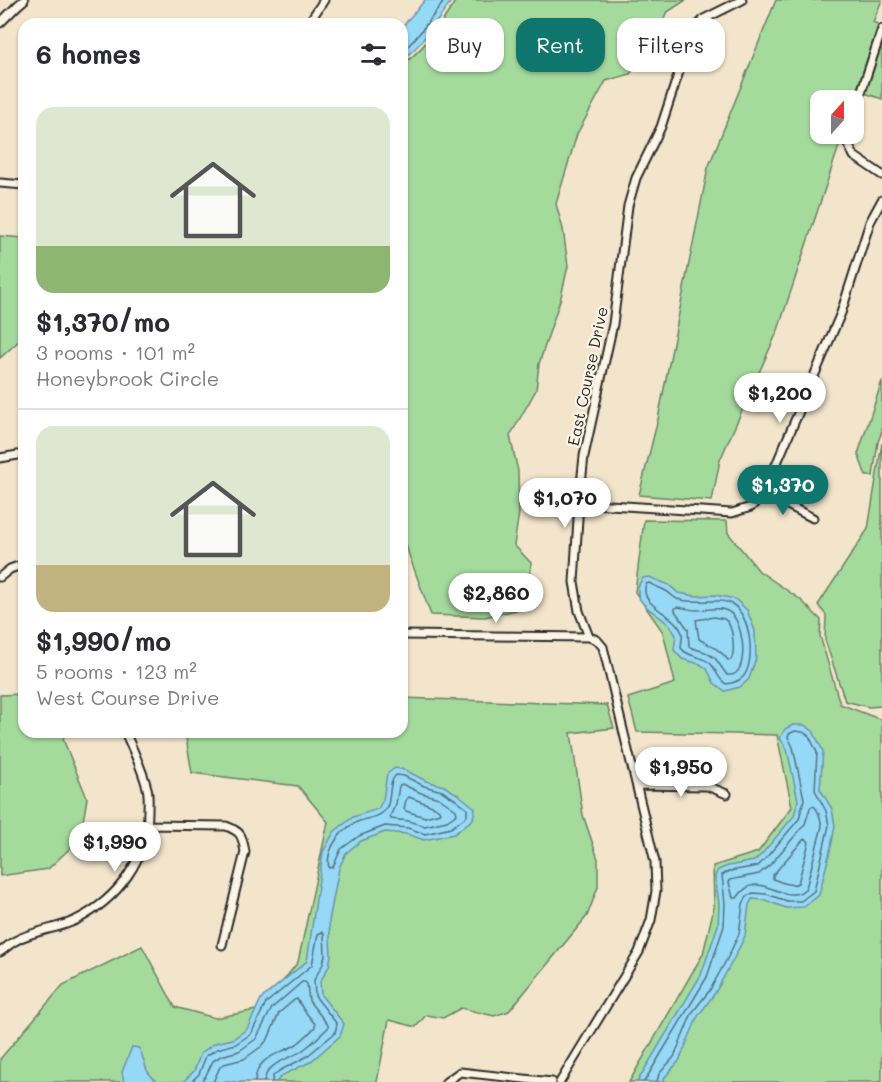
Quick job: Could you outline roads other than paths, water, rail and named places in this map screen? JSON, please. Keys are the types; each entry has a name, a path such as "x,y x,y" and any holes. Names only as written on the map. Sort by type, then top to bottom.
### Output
{"street":[{"path":"0,23 24,0"},
{"path":"312,18 324,0"},
{"name":"East Course Drive","path":"560,1082 639,952 651,920 656,891 655,862 603,647 597,640 589,637 579,611 574,582 584,456 613,324 628,206 636,178 661,127 692,32 704,19 742,0"},
{"path":"862,90 882,29"},
{"path":"848,144 854,156 882,175"},
{"path":"0,183 18,185"},
{"path":"579,503 732,513 751,507 765,492 841,313 870,222 882,200"},
{"path":"0,458 18,454"},
{"path":"765,492 813,518"},
{"path":"0,577 18,566"},
{"path":"408,635 589,637"},
{"path":"0,952 15,940 75,921 106,902 134,867 143,846 148,825 147,790 128,738"},
{"path":"637,785 706,786 728,794"},
{"path":"148,825 226,826 236,830 243,837 245,852 222,945"},
{"path":"446,1082 460,1072 552,1082"}],"water":[{"path":"425,0 452,0 439,18 426,18 426,36 408,55 408,20"},
{"path":"649,577 669,585 678,593 696,596 715,595 735,599 747,610 755,631 756,658 749,679 740,687 725,691 714,683 707,669 700,664 682,659 674,650 676,635 671,627 640,599 639,586 643,578"},
{"path":"793,725 804,725 813,731 823,751 820,789 832,809 835,826 819,895 804,907 786,908 765,900 752,899 749,905 745,936 715,993 698,1016 679,1061 663,1082 637,1082 701,975 718,925 719,904 715,876 718,870 754,861 794,816 798,800 787,749 780,738 785,729"},
{"path":"395,768 444,786 459,795 475,808 473,819 454,834 424,840 407,834 385,832 361,841 346,853 339,868 329,921 331,955 329,966 320,982 321,995 344,1024 340,1036 310,1062 283,1075 276,1082 183,1082 194,1071 201,1053 215,1043 233,1039 247,1029 261,999 307,961 323,852 334,832 353,817 378,809 383,800 387,774"},
{"path":"132,1047 139,1048 147,1071 159,1082 124,1082 122,1072"}]}
